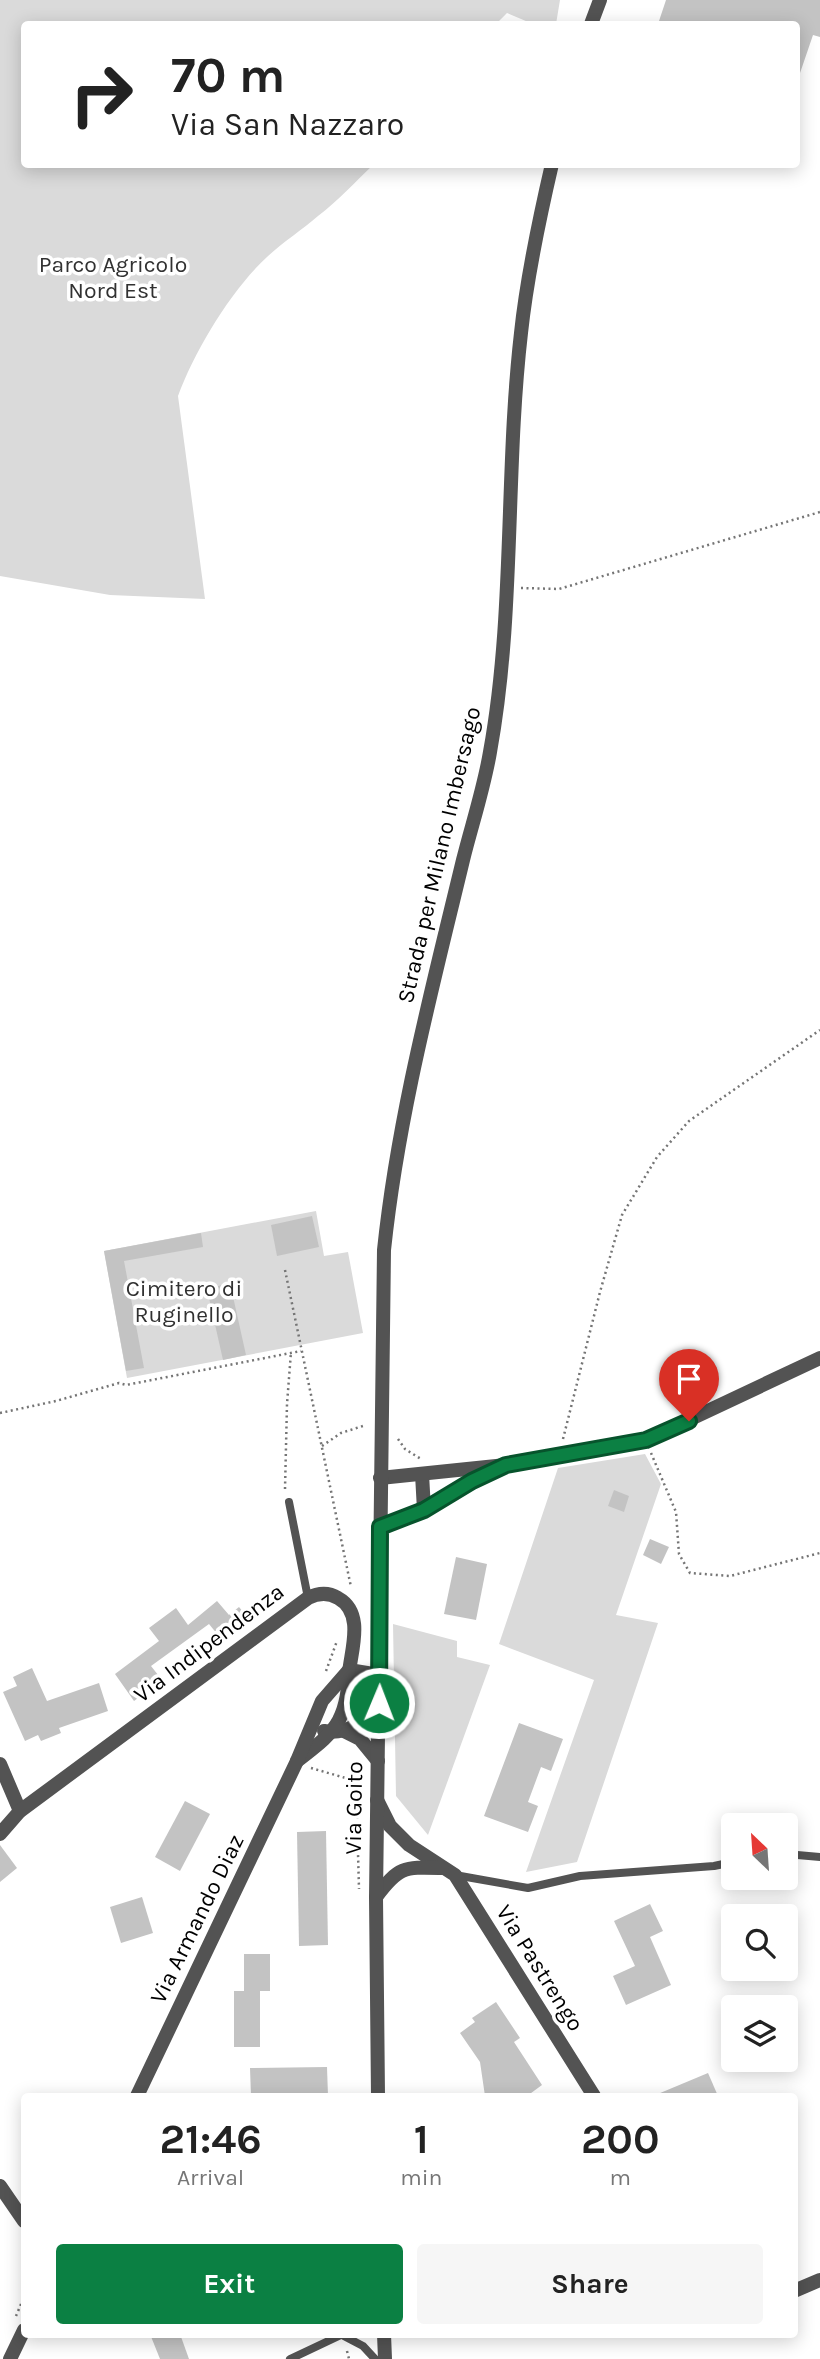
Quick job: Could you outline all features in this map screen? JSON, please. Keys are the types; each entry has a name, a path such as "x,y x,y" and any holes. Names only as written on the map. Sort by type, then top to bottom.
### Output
{"street":[{"path":"592,21 600,0"},
{"name":"Strada per Milano Imbersago","path":"380,1478 384,1250 391,1187 403,1116 490,753 508,590 521,333 551,168"},
{"path":"380,1478 506,1465 646,1440 820,1358"},
{"path":"380,1527 424,1510 472,1481 506,1465"},
{"path":"422,1474 424,1510"},
{"name":"Via Goito","path":"378,2093 376,1897 380,1478"},
{"name":"Via Indipendenza","path":"0,1834 20,1811 308,1598 324,1594 343,1601"},
{"path":"338,1732 354,1646 354,1623 343,1601"},
{"path":"349,1670 380,1675"},
{"name":"Via Armando Diaz","path":"138,2093 297,1761 322,1701 349,1670"},
{"name":"Via Armando Diaz","path":"297,1761 338,1732 364,1720 379,1703"},
{"path":"313,1722 322,1731 338,1732 360,1739 378,1761"},
{"path":"0,1764 20,1811"},
{"name":"Via Pastrengo","path":"377,1800 390,1826 409,1845 449,1872 592,2093"},
{"path":"376,1897 391,1875 402,1870 418,1867 449,1872"},
{"path":"0,2186 21,2217"},
{"path":"798,2289 820,2280"},
{"path":"10,2359 21,2336"},
{"path":"382,2338 385,2359"}],"lane":[{"path":"289,1502 308,1598"},
{"path":"798,1855 820,1857"},
{"path":"449,1872 528,1888 580,1876 721,1865"},
{"path":"290,2359 336,2338"},
{"path":"348,2338 363,2346 375,2359"},
{"path":"363,2346 377,2338"}],"path":[{"path":"508,590 559,589 820,512"},
{"path":"558,1456 622,1215 657,1157 689,1121 820,1030"},
{"path":"285,1270 351,1586 343,1601"},
{"path":"0,1413 56,1401 119,1382 126,1385 301,1350"},
{"path":"289,1502 285,1476 291,1352"},
{"path":"322,1446 341,1433 381,1423"},
{"path":"397,1432 398,1440 405,1449 421,1458 422,1474"},
{"path":"646,1440 676,1512 679,1554 690,1573 730,1576 820,1553"},
{"path":"325,1672 339,1635"},
{"path":"297,1761 322,1773 356,1781 359,1891"}],"green space":[{"name":"Parco Agricolo Nord Est","path":"0,0 560,0 556,21 526,21 507,13 499,21 21,21 21,168 370,168 332,204 279,246 240,286 204,341 178,396 205,599 110,595 0,576"},
{"name":"Cimitero di Ruginello","path":"316,1211 324,1256 348,1252 363,1333 127,1378 104,1251"},
{"path":"645,1454 661,1484 616,1615 658,1623 577,1862 526,1872 594,1680 499,1644 558,1468"},
{"path":"393,1624 457,1641 457,1657 490,1665 428,1835 396,1796"}],"building":[{"path":"666,0 820,0 820,37 813,35 800,73 800,21 659,21"},
{"path":"312,1216 319,1247 277,1256 271,1225"},
{"path":"201,1233 203,1247 124,1261 144,1368 126,1371 104,1251"},
{"path":"230,1283 246,1355 223,1360 207,1289"},
{"path":"614,1490 629,1496 624,1512 608,1506"},
{"path":"650,1539 669,1547 661,1564 643,1555"},
{"path":"456,1557 487,1564 476,1620 444,1614"},
{"path":"217,1601 229,1615 239,1607 249,1619 222,1640 209,1624 151,1666 162,1680 134,1701 115,1674 159,1641 149,1628 176,1608 188,1625"},
{"path":"32,1668 47,1701 99,1683 108,1711 59,1728 61,1733 41,1741 38,1735 25,1741 3,1692 17,1686 13,1677"},
{"path":"519,1723 563,1739 551,1771 541,1767 528,1802 538,1806 528,1832 484,1816"},
{"path":"185,1801 210,1814 180,1871 155,1857"},
{"path":"326,1831 328,1945 299,1946 297,1832"},
{"path":"0,1845 17,1868 0,1882"},
{"path":"142,1897 153,1933 121,1943 110,1907"},
{"path":"650,1904 663,1931 650,1937 671,1985 626,2005 613,1976 635,1966 614,1921"},
{"path":"244,1954 270,1954 270,1991 260,1991 260,2047 234,2047 234,1991 244,1991"},
{"path":"496,2002 520,2038 514,2042 542,2085 531,2093 485,2093 480,2062 460,2033 475,2022 472,2018"},
{"path":"327,2067 328,2093 251,2093 250,2068"},
{"path":"708,2073 717,2093 660,2093"},
{"path":"152,2338 181,2338 189,2359 160,2359"}],"route":[{"path":"379,1703 380,1527 424,1510 482,1475 506,1465 646,1440 689,1421"}]}
